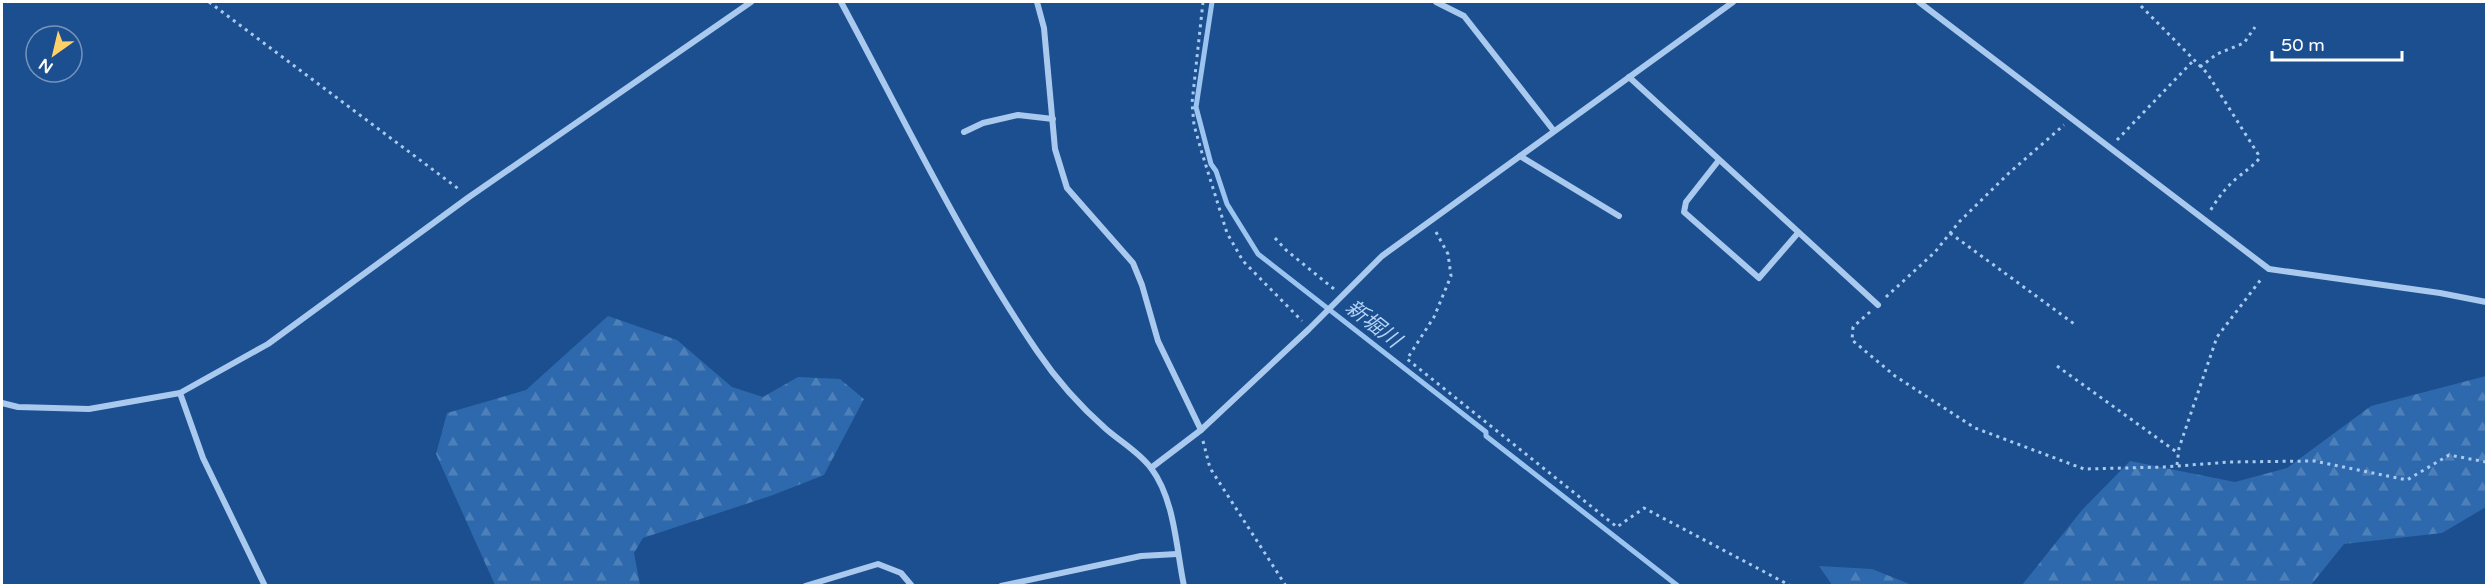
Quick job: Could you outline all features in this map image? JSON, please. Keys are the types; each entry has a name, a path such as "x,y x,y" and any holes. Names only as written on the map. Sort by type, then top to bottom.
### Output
{"street":[{"path":"2,403 18,407 89,409 180,393 268,344 469,197 752,2"},
{"path":"841,2 986,272 1038,353 1084,407 1151,468 1165,498 1184,585"},
{"path":"1036,2 1044,28 1055,149 1067,188 1132,263 1142,285 1158,341 1201,430"},
{"path":"1436,2 1464,16 1554,131"},
{"path":"1151,468 1201,430 1309,329 1382,256 1733,2"},
{"path":"1919,2 2269,269 2440,293 2487,302"},
{"path":"1629,77 1878,305"},
{"path":"964,132 983,123 1018,115 1053,119"},
{"path":"1520,156 1619,216"},
{"path":"1719,159 1686,202 1684,212 1759,278 1798,233"},
{"path":"180,393 203,458 264,585"},
{"path":"1001,585 1141,556 1177,554"},
{"path":"805,585 878,564 901,573 912,585"}],"path":[{"path":"209,2 469,197"},
{"path":"1203,2 1192,103 1194,125 1227,233 1243,261 1309,329"},
{"path":"2141,6 2213,83 2259,159 2252,168 2238,177 2219,195 2205,220"},
{"path":"2200,67 2217,54 2244,43 2255,27"},
{"path":"2110,148 2193,61"},
{"path":"2071,118 2009,173 1950,232 1935,252 1853,327 1852,340 1895,376 1975,428 2084,469 2230,462 2314,461 2407,480 2449,455 2487,462"},
{"path":"1431,221 1448,254 1451,276 1434,317 1407,359 1617,527 1644,508 1791,585"},
{"path":"1950,232 2077,326"},
{"path":"1275,238 1294,257 1342,296"},
{"path":"2176,466 2178,453 2217,337 2269,269"},
{"path":"2056,366 2178,453"},
{"path":"1201,430 1210,468 1286,585"}],"green space":[{"path":"608,316 677,340 732,387 763,397 798,377 840,379 864,399 824,475 773,495 643,538 634,553 640,585 495,585 436,454 447,413 526,390"},
{"path":"2486,376 2486,507 2442,533 2344,544 2311,585 2022,585 2082,510 2130,461 2235,482 2287,468 2371,406"},
{"path":"1819,566 1872,569 1912,585 1832,585"}],"waterway":[{"name":"新堀川","path":"1212,2 1196,107 1211,164 1216,171 1227,204 1258,254 1678,586"}]}
